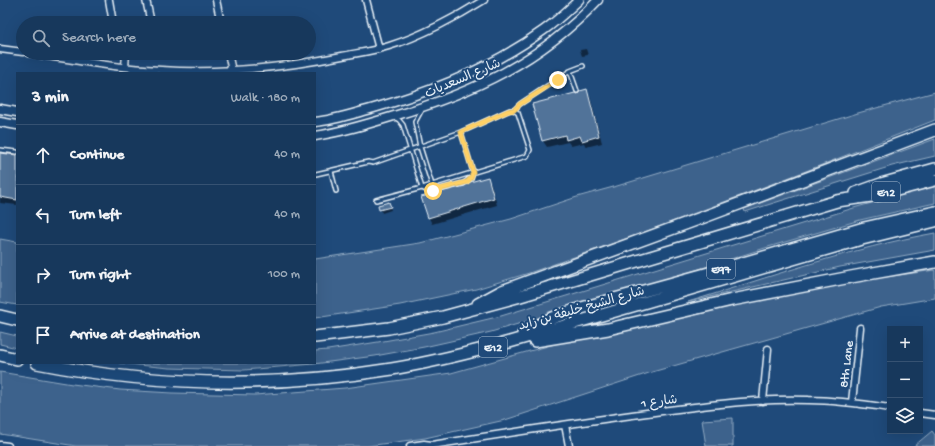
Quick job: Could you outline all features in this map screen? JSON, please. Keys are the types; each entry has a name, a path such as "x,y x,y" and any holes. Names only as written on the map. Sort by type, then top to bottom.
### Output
{"highway":[{"path":"470,310 502,291 933,131"},
{"path":"837,201 881,184 935,169"},
{"name":"E12","path":"316,337 389,328 443,317 837,201 878,195 935,180"},
{"name":"E97","path":"513,342 540,324 578,309 864,228 935,212"},
{"name":"شارع الشيخ خليفة بن زايد","path":"43,364 141,378 196,381 276,381 328,377 392,369 457,356 513,342 858,240 935,220"},
{"path":"513,342 539,340 608,328 740,298 935,262"},
{"path":"0,316 16,320"},
{"path":"0,355 16,359"}],"street":[{"path":"109,0 112,16"},
{"path":"146,0 149,16"},
{"path":"216,0 219,16"},
{"path":"366,0 379,49"},
{"path":"77,60 125,67 195,72 232,71 308,63 379,49 399,43 418,35 475,2 484,0"},
{"name":"شارع السعديات","path":"316,122 353,114 402,100 439,87 474,72 502,57 545,30 579,0"},
{"name":"شارع السعديات","path":"316,136 334,133 392,116 455,96 484,84 513,68 554,40 598,0"},
{"path":"0,49 16,51"},
{"path":"125,67 126,60"},
{"path":"230,60 232,71"},
{"path":"0,109 16,112"},
{"path":"0,122 16,125"},
{"name":"8th Lane","path":"852,402 860,328"},
{"path":"763,400 768,349"},
{"name":"شارع 1","path":"410,446 424,444 431,446 698,406 763,400 852,402 887,408"},
{"path":"923,413 935,415"},
{"path":"565,425 568,446"},
{"path":"0,445 8,446"}],"lane":[{"path":"316,174 368,162 373,163 461,132 508,111 514,110 520,104 570,71 583,66"},
{"path":"570,71 577,91"},
{"path":"424,106 415,122 420,147 432,185"},
{"path":"376,200 432,185 524,157 529,154 530,148 520,115 514,110"},
{"path":"392,116 399,120 403,125 422,188"},
{"path":"422,188 431,191 464,183 471,178 473,172 461,132"},
{"path":"0,150 16,152"},
{"path":"331,171 336,191"}],"shaded area":[{"path":"935,92 935,120 653,229 529,273 476,289 400,305 316,318 316,259 420,243 511,219 577,197 858,113"},
{"path":"935,139 935,156 892,166 745,212 744,209"},
{"path":"935,186 935,203 860,220 491,332 375,356 316,364 316,351 434,332 501,316 857,207"},
{"path":"935,233 935,250 840,267 688,302 842,255 904,239"},
{"path":"0,239 16,242 16,305 0,302"},
{"path":"935,270 935,298 881,307 652,372 505,420 425,438 367,446 76,446 0,434 0,372 120,390 172,393 255,395 345,388 451,373 562,342 662,319 850,282"},
{"path":"0,332 16,336 16,348 0,344"},
{"path":"129,364 314,364 244,370 169,368"},
{"path":"733,418 733,446 706,446 702,420"},
{"path":"932,431 935,435 935,446 914,446"}],"building":[{"path":"587,89 599,136 582,141 580,136 566,140 565,135 542,141 532,104 575,93 578,94 580,91"},
{"path":"0,153 16,155 16,200 0,197"},
{"path":"488,177 494,198 428,218 421,197 465,186 470,182"},
{"path":"389,202 391,207 379,210 378,205"}],"route":[{"path":"433,191 467,182 473,176 461,132 508,111 514,110 520,104 558,80"}]}
